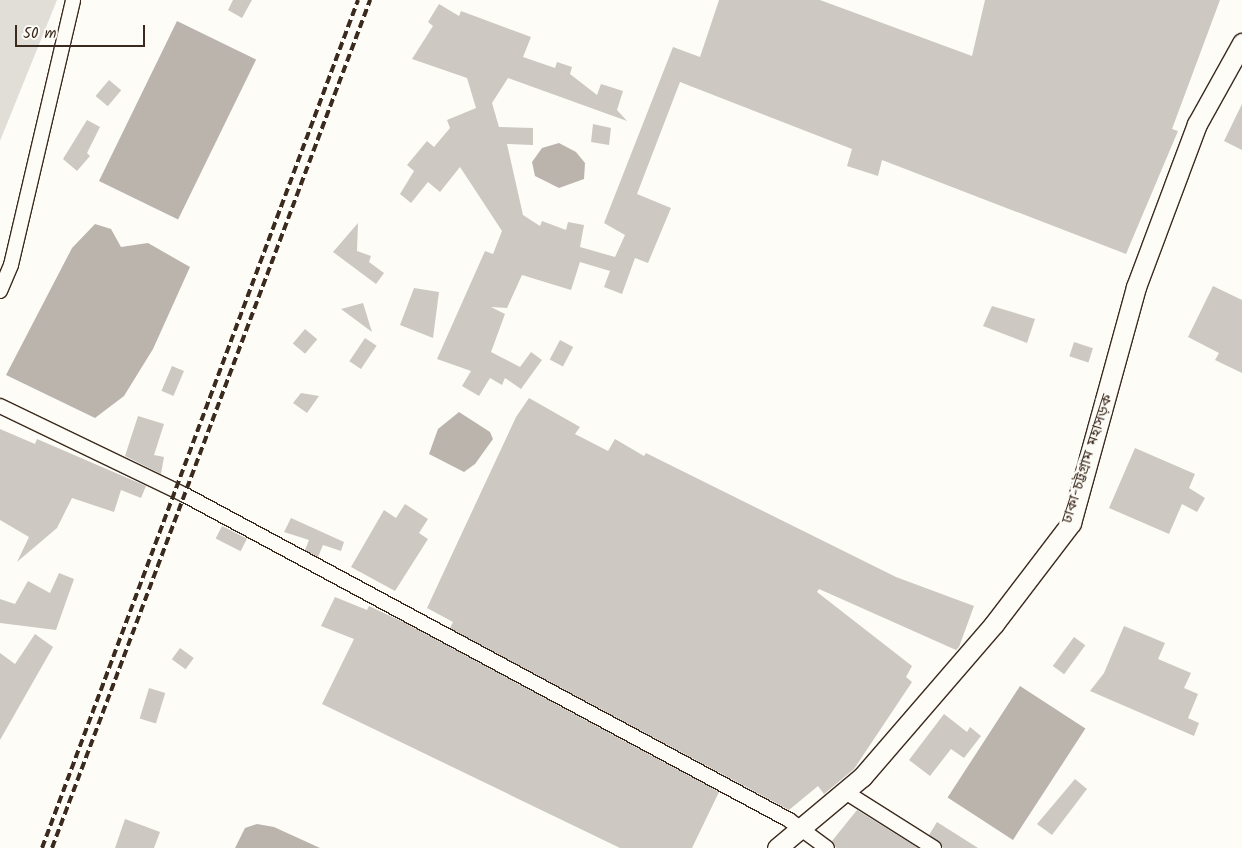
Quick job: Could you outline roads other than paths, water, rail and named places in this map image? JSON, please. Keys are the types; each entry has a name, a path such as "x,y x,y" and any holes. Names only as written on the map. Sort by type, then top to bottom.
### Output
{"street":[{"path":"0,291 11,265 73,0"},
{"name":"ঢাকা-চট্টগ্রাম মহাসড়ক","path":"778,848 847,793 994,624 1071,523 1136,287 1197,124 1242,43"},
{"path":"0,406 185,495 801,829 827,848"},
{"path":"847,793 934,848"}],"railway":[{"path":"42,848 358,0"},
{"path":"52,848 370,0"}]}
